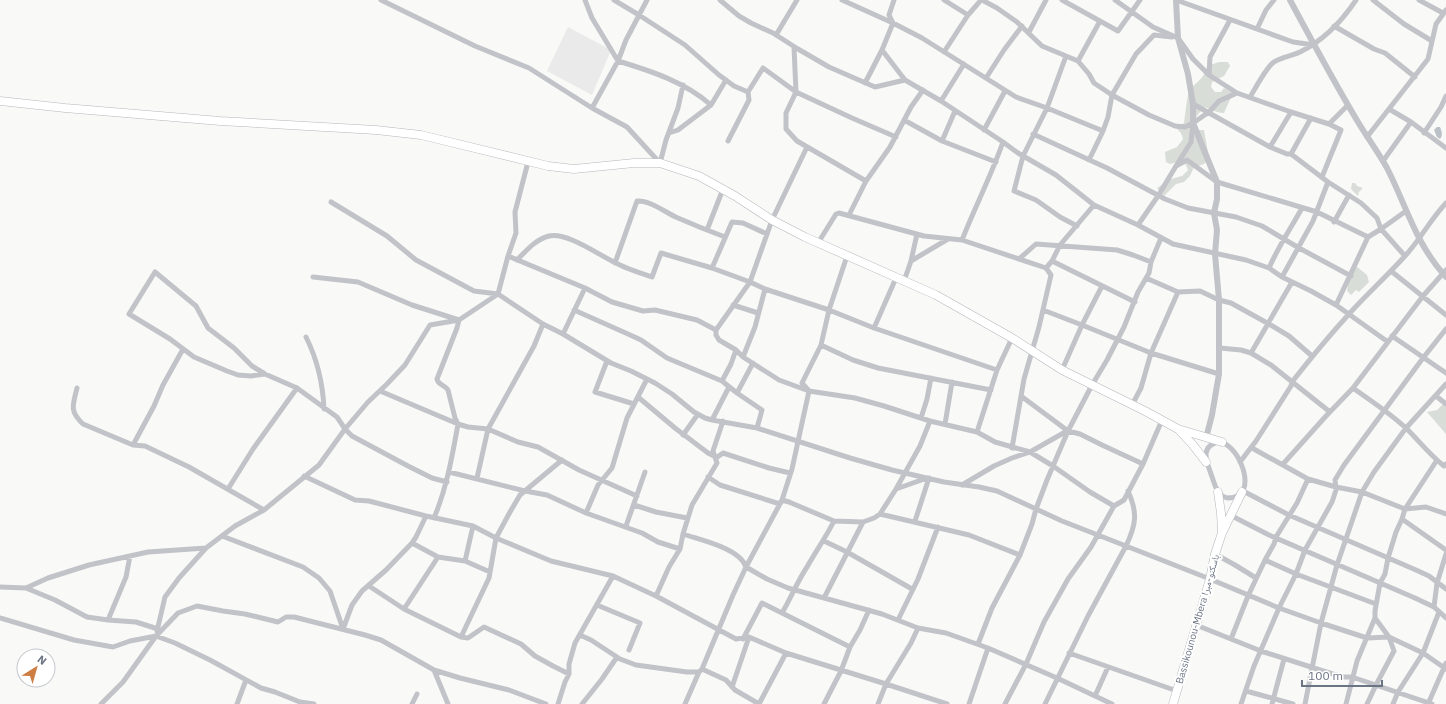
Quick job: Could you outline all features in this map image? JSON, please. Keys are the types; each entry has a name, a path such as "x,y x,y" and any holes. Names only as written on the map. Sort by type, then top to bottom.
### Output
{"main road":[{"path":"0,101 220,121 376,130 421,135 528,162 574,169 634,163 660,163 699,176 723,188 772,220 818,243 936,296 1012,338 1062,370 1178,429 1222,442"},
{"path":"1178,429 1206,462"},
{"name":"Bassikounou-Mbera باسكنو-مبرا","path":"1218,492 1222,533"},
{"name":"Bassikounou-Mbera باسكنو-مبرا","path":"1173,704 1210,579 1215,554 1222,533 1242,492"}],"street":[{"path":"381,0 475,46 521,64 592,108 627,127 660,163"},
{"path":"585,0 592,18 618,61 656,73 683,85 711,105"},
{"path":"614,0 685,45 734,86 748,92"},
{"path":"592,108 618,61 626,40 647,0"},
{"path":"720,0 745,19 776,34 794,47 829,67 865,83 875,87 905,80"},
{"path":"776,34 797,0"},
{"path":"842,0 893,23 964,64 1016,98 1047,108 1103,131"},
{"path":"865,83 882,50 893,23 889,15 894,0"},
{"path":"944,0 968,16"},
{"path":"944,52 968,16 982,0 997,8 1022,26 1042,46 1078,61 1089,74 1094,83 1112,95 1175,126 1185,127 1193,123 1208,112 1219,100 1237,93"},
{"path":"1029,32 1046,0"},
{"path":"1062,0 1118,31 1140,0"},
{"path":"1115,0 1153,27 1178,38 1193,58 1209,75 1237,93 1330,124 1341,130 1322,177"},
{"path":"1138,225 1158,196 1191,142 1193,104 1188,74 1178,38 1176,0 1293,42 1314,45"},
{"path":"1257,29 1266,10 1274,0"},
{"path":"1283,464 1353,388 1423,296 1445,273 1419,239 1383,161 1367,137 1290,0"},
{"path":"1250,97 1274,62 1314,45 1334,26 1356,0"},
{"path":"1373,0 1404,24 1432,41"},
{"path":"1367,137 1428,59 1436,24 1445,11 1419,0"},
{"path":"1209,75 1210,57 1230,20"},
{"path":"1078,61 1100,21"},
{"path":"986,78 1022,26"},
{"path":"1334,26 1374,50 1385,52 1415,77"},
{"path":"1089,160 1108,117 1112,95 1136,54 1154,35 1178,38"},
{"path":"794,47 796,92 786,113 786,128 797,141 866,181"},
{"path":"882,50 905,80 941,101 1023,156 1056,175 1094,205 1138,225 1173,244 1246,260 1269,268 1282,277 1311,291 1336,306 1388,342"},
{"path":"1066,56 1047,108 1023,156 1014,191 1036,200 1060,217 1077,226"},
{"path":"941,101 964,64"},
{"path":"728,141 749,100 748,92 763,68 796,92 896,137"},
{"path":"669,132 678,130 711,105 726,80"},
{"path":"660,163 666,140 678,108 683,85"},
{"path":"849,215 866,181 896,137 911,107 923,90"},
{"path":"984,130 1005,91"},
{"path":"1424,132 1441,107 1446,96"},
{"path":"1193,104 1270,146 1287,154 1291,154 1328,182 1361,203 1377,218 1382,229 1405,256"},
{"path":"1330,124 1348,104"},
{"path":"1389,109 1411,122 1446,148"},
{"path":"942,141 955,111"},
{"path":"1270,146 1291,112"},
{"path":"1291,154 1311,118"},
{"path":"904,120 942,141 996,162"},
{"path":"1383,161 1411,122"},
{"path":"1193,123 1217,182 1217,199 1214,214 1217,230 1215,254 1219,300 1219,374 1214,408 1206,438"},
{"path":"1033,134 1089,160 1158,196 1188,208 1236,217 1262,226 1351,276"},
{"path":"962,240 971,216 996,162 1003,142"},
{"path":"807,147 772,220 750,282 716,330 716,335 719,340 779,380 809,391 855,398 884,406 930,421 977,432 995,442 1030,452 1090,492 1114,506"},
{"path":"1158,196 1176,166 1187,160 1217,182 1317,212 1334,222 1368,237"},
{"path":"156,636 165,597 179,578 206,548 235,526 264,510 324,459 345,429 368,402 405,365 430,325 459,320 498,294 516,233 514,212 528,162"},
{"path":"1282,277 1299,248 1317,212 1328,182"},
{"path":"707,230 723,188"},
{"path":"1334,222 1349,195"},
{"path":"615,262 637,201 657,206 676,217 725,237"},
{"path":"331,202 387,236 416,260 474,291 498,294 543,324 607,361 647,379 672,394 698,414 712,420 757,428 799,440 850,458 906,473 997,491 1097,536 1210,579 1279,608 1367,638 1389,637 1422,653 1445,667 1429,704 1352,677 1342,677 1284,659 1196,625"},
{"path":"1240,462 1252,448 1291,386 1292,382 1312,356 1348,315 1405,256 1419,239 1435,215 1446,203"},
{"path":"1046,268 1052,261 1060,245 1094,205"},
{"path":"1269,268 1276,251 1292,228 1302,208"},
{"path":"1336,306 1368,237 1382,229 1406,210"},
{"path":"818,243 836,214 839,213 924,236 962,240 1046,268 1051,275 1039,327 1031,350 1024,379 1012,448"},
{"path":"712,268 732,222 743,223 767,234"},
{"path":"874,328 911,261 917,234"},
{"path":"517,260 541,240 549,236 558,236 571,239 615,262 652,277 661,253 712,268 765,289 829,310 874,328 997,370"},
{"path":"911,261 949,238"},
{"path":"978,644 992,608 1020,555 1036,509 1068,430 1117,340 1135,302 1138,292 1149,273 1151,262 1161,238"},
{"path":"1019,259 1036,244 1116,250 1151,262"},
{"path":"508,256 586,288 612,302 643,311 655,310 683,316 697,320 716,330"},
{"path":"809,391 802,384 821,345 829,310 848,256"},
{"path":"1052,261 1135,302"},
{"path":"1391,271 1446,315"},
{"path":"265,374 251,376 227,371 194,357 150,326 129,314 155,272 196,306 208,328 234,348 252,366 265,374 298,388 336,417 352,436 432,478 447,482"},
{"path":"313,276 358,282 412,305 459,320"},
{"path":"1146,278 1178,292 1200,291 1219,300 1231,303 1289,336 1312,356"},
{"path":"1252,353 1292,282"},
{"path":"1062,370 1082,324 1102,286"},
{"path":"562,334 586,288"},
{"path":"743,357 754,327 765,289"},
{"path":"1132,405 1140,388 1151,353 1178,292"},
{"path":"733,305 758,313"},
{"path":"574,310 635,337 667,358 722,381 762,410 757,428"},
{"path":"1043,310 1082,324 1151,353 1219,374"},
{"path":"434,518 447,482 458,424 448,390 446,386 439,384 437,379 459,320"},
{"path":"478,478 488,429 534,346 543,324"},
{"path":"1241,704 1254,666 1279,608 1296,574 1305,550 1332,502 1336,487 1336,480 1344,465 1446,329"},
{"path":"1392,336 1446,373"},
{"path":"306,337 311,347 323,390 324,409"},
{"path":"977,432 997,370 1012,338"},
{"path":"821,345 853,360 878,368 991,390"},
{"path":"1220,348 1241,350 1252,353 1271,365 1330,412"},
{"path":"133,445 154,406 166,379 183,349"},
{"path":"722,381 731,364 736,350"},
{"path":"607,361 595,392 634,404"},
{"path":"737,393 753,363"},
{"path":"920,418 927,398 931,378"},
{"path":"586,513 598,485 612,468 628,418 647,379"},
{"path":"945,424 952,382"},
{"path":"1305,704 1321,623 1337,564 1362,492 1374,472 1406,428 1446,384"},
{"path":"712,420 729,386"},
{"path":"77,388 72,408 77,418 83,424 133,445 145,446 189,467 264,510"},
{"path":"228,489 253,449 298,388"},
{"path":"1353,388 1406,428 1444,466 1446,464"},
{"path":"380,391 458,424 488,429 518,442 538,447 579,470 637,496"},
{"path":"685,704 746,567 781,502 799,440 809,391"},
{"path":"1021,396 1068,430 1080,434 1143,464"},
{"path":"1436,396 1446,404"},
{"path":"638,397 655,413 683,435 716,458"},
{"path":"683,435 698,414"},
{"path":"1005,704 1026,664 1044,622 1068,579 1091,547 1114,506 1124,500 1143,464 1162,420"},
{"path":"708,477 720,485 781,502 789,502 834,521 863,522 880,514 906,473 920,446 930,421"},
{"path":"656,596 669,567 680,548 682,534 692,505 717,463 713,451 723,422"},
{"path":"962,485 994,466 1030,452 1054,440 1068,430"},
{"path":"1222,442 1229,446 1240,462 1245,481 1242,492 1232,498 1226,497 1218,492 1206,462 1206,453 1208,448 1216,443 1222,442"},
{"path":"1252,448 1308,479 1336,487 1362,492 1405,508 1426,507 1446,514"},
{"path":"716,458 723,453 769,468 790,473"},
{"path":"461,637 489,578 496,538 520,495 562,460"},
{"path":"1346,704 1352,677 1375,618 1380,583 1385,574 1396,532 1405,508 1437,460"},
{"path":"449,472 547,495 586,513 626,526 658,542 680,548"},
{"path":"626,526 645,472"},
{"path":"304,476 356,500 369,501 434,518 473,526 496,538 551,560 613,576 656,596 736,639 750,637 786,654 947,704"},
{"path":"896,489 928,478"},
{"path":"915,522 928,478"},
{"path":"1231,639 1256,578 1274,544 1276,537 1297,503 1308,479"},
{"path":"1045,704 1069,653 1126,546 1132,531 1136,517 1128,491"},
{"path":"1242,492 1345,540 1429,576 1446,589"},
{"path":"634,505 656,512 687,518"},
{"path":"880,514 969,534 1020,555"},
{"path":"1230,515 1269,535 1434,607 1446,618"},
{"path":"343,629 352,605 362,591 369,586 412,543 426,516"},
{"path":"1402,519 1446,550"},
{"path":"782,614 793,590 824,541 834,521"},
{"path":"824,598 863,522"},
{"path":"465,561 473,526"},
{"path":"898,620 918,579 938,527"},
{"path":"682,534 715,544 730,551 744,562 746,567 793,590 868,610 918,628 946,633 978,644 1026,664 1112,704"},
{"path":"222,536 303,567 319,578 330,591 343,629"},
{"path":"824,541 847,552 912,589"},
{"path":"412,543 438,557 465,561 490,572"},
{"path":"26,588 48,578 89,565 148,552 206,548"},
{"path":"1215,554 1235,564 1256,578"},
{"path":"1434,607 1437,583 1446,554"},
{"path":"108,620 126,577 130,556"},
{"path":"404,609 438,557"},
{"path":"1265,560 1296,574 1376,604"},
{"path":"552,704 560,704 564,682 568,674 569,664 575,643 613,576"},
{"path":"369,586 404,609 461,637 468,638 484,627 521,644 535,656 568,674"},
{"path":"0,588 26,588 56,600 87,617 136,622 158,629"},
{"path":"743,639 762,603 850,647"},
{"path":"597,605 640,623 628,650"},
{"path":"101,704 122,682 156,636 178,613 197,606 245,614 278,622 286,617 294,617 343,629 381,640 434,670 509,690 546,704"},
{"path":"824,704 841,671 850,647 860,630 868,610"},
{"path":"1393,704 1398,692 1422,653 1439,612"},
{"path":"0,618 74,640 113,647 130,641 156,636 175,642 261,688 300,702 314,704"},
{"path":"1367,704 1394,650 1389,637 1375,618"},
{"path":"878,704 886,684 904,655 918,628"},
{"path":"580,635 591,640 617,658 636,665 687,672 701,671 726,680 735,690 759,704 786,654"},
{"path":"732,687 750,637"},
{"path":"969,704 988,648"},
{"path":"1069,653 1177,691"},
{"path":"582,704 617,658"},
{"path":"1273,701 1284,659"},
{"path":"1095,696 1108,667"},
{"path":"434,670 448,704"},
{"path":"237,704 246,680"},
{"path":"1246,691 1273,701 1293,704"},
{"path":"412,704 417,694"}],"shaded area":[{"path":"568,27 611,50 592,95 547,71"},
{"path":"1219,62 1228,62 1230,66 1224,76 1212,82 1211,87 1215,92 1221,92 1224,88 1233,93 1224,113 1204,107 1196,117 1193,125 1197,130 1204,130 1209,158 1204,164 1194,167 1190,176 1184,182 1176,184 1164,196 1157,188 1171,179 1182,176 1188,170 1185,163 1181,161 1170,164 1166,162 1165,152 1177,147 1183,139 1181,133 1175,127 1184,123 1189,92 1191,88 1202,78 1207,66"},
{"path":"1437,127 1440,127 1442,132 1440,139 1437,137 1434,130"},
{"path":"1352,183 1355,183 1357,186 1363,188 1359,192 1358,196 1351,189"},
{"path":"1356,266 1367,275 1369,282 1359,292 1356,290 1351,295 1347,291 1349,278"},
{"path":"1443,404 1446,407 1446,434 1427,412 1437,410"}]}
